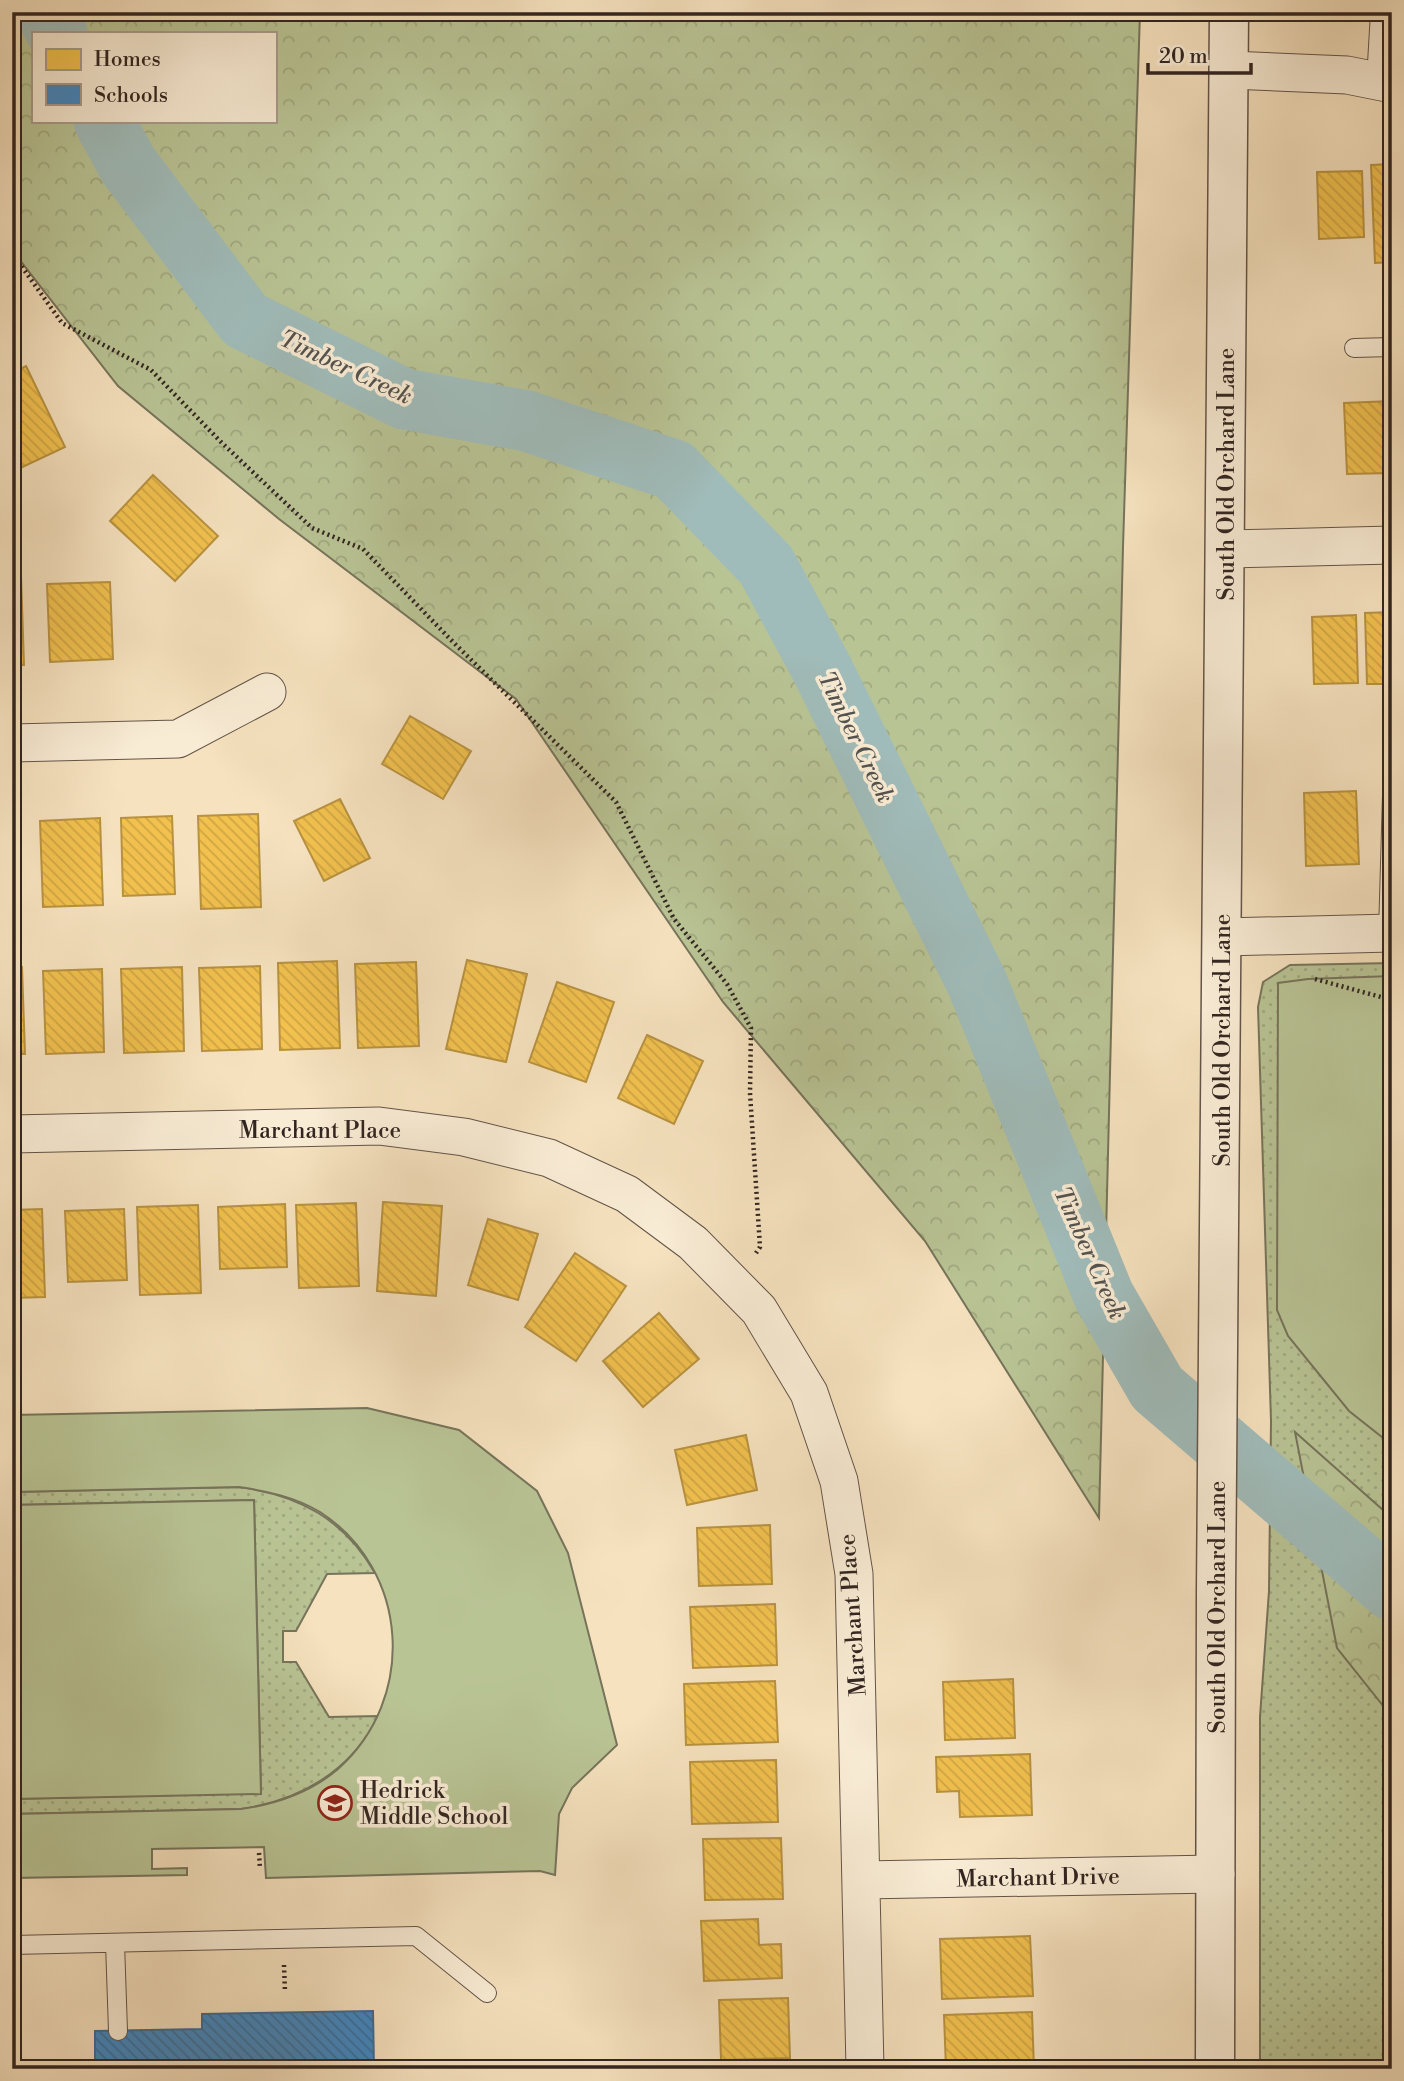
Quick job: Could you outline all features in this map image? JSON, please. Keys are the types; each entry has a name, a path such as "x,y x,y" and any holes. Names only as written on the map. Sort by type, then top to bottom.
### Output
{"street":[{"name":"South Old Orchard Lane","path":"1215,2069 1216,1592 1229,12"},
{"path":"1230,70 1347,75 1384,82"},
{"path":"1226,549 1392,545"},
{"path":"12,743 178,739 267,692"},
{"path":"1223,937 1390,933"},
{"name":"Marchant Place","path":"12,1134 379,1126 464,1137 549,1158 627,1194 693,1243 759,1310 809,1394 839,1480 854,1574 865,2069"},
{"name":"Marchant Drive","path":"861,1880 1216,1874"}],"lane":[{"path":"1380,12 1384,82"},
{"path":"1354,348 1392,347"},
{"path":"1390,933 1392,795"},
{"path":"12,1945 416,1936 487,1993"},
{"path":"115,1943 118,2031"}],"path":[{"path":"12,253 62,323 150,370 312,528 363,549 453,642 616,802 674,919 727,984 751,1028 750,1093 760,1247 756,1253"},
{"path":"1315,979 1392,1000"},
{"path":"259,1853 260,1869"}],"green space":[{"path":"12,12 1140,12 1123,547 1099,1518 925,1241 723,1002 516,699 279,519 118,386 12,250"},
{"path":"1392,963 1392,2069 1260,2069 1260,1717 1269,1591 1271,1421 1258,1007 1263,982 1290,965"},
{"path":"1392,976 1392,1445 1349,1411 1288,1336 1277,1310 1278,983 1308,979"},
{"path":"367,1408 459,1430 537,1491 568,1553 617,1745 572,1788 559,1814 555,1875 540,1871 266,1878 264,1847 152,1849 152,1869 187,1868 187,1875 12,1878 12,1814 241,1809 280,1800 316,1785 338,1769 364,1740 381,1707 391,1672 392,1636 386,1600 372,1567 350,1537 320,1512 281,1495 239,1487 12,1492 12,1415"},
{"path":"1295,1432 1392,1518 1392,1717 1337,1648"},
{"path":"239,1487 281,1496 318,1513 349,1538 375,1573 327,1574 296,1631 283,1631 283,1662 296,1662 329,1717 378,1716 367,1735 354,1753 322,1780 303,1791 262,1805 241,1809 12,1814 12,1799 261,1793 254,1500 12,1505 12,1492"},
{"path":"254,1500 261,1794 12,1799 12,1505"}],"building: Homes":[{"path":"1312,12 1360,12 1360,16 1312,18"},
{"path":"1392,164 1392,262 1375,263 1371,165"},
{"path":"1362,171 1364,237 1319,239 1317,172"},
{"path":"26,366 65,447 12,472 12,373"},
{"path":"1392,401 1392,473 1347,474 1344,403"},
{"path":"153,475 218,536 175,581 110,521"},
{"path":"12,576 21,576 24,665 12,665"},
{"path":"110,582 113,659 50,662 47,584"},
{"path":"1392,612 1392,684 1367,684 1365,613"},
{"path":"1356,615 1358,683 1314,684 1312,617"},
{"path":"410,716 471,751 443,799 382,764"},
{"path":"1356,791 1359,864 1306,866 1304,793"},
{"path":"340,799 370,858 324,881 294,821"},
{"path":"258,814 261,907 201,909 198,816"},
{"path":"172,816 175,894 123,896 121,818"},
{"path":"100,818 103,905 43,907 40,821"},
{"path":"12,819 15,819 18,893 12,893"},
{"path":"467,960 527,974 506,1062 446,1049"},
{"path":"337,961 340,1048 280,1050 278,963"},
{"path":"416,962 419,1046 358,1048 355,964"},
{"path":"260,966 262,1049 202,1051 199,968"},
{"path":"12,967 22,967 25,1054 12,1054"},
{"path":"182,967 184,1051 124,1053 121,969"},
{"path":"102,969 104,1052 46,1054 43,971"},
{"path":"557,982 614,1002 586,1082 529,1062"},
{"path":"647,1035 703,1061 674,1124 618,1098"},
{"path":"383,1202 442,1206 436,1296 377,1291"},
{"path":"356,1203 359,1286 299,1288 296,1205"},
{"path":"285,1204 287,1267 220,1269 218,1207"},
{"path":"198,1205 201,1293 140,1295 137,1207"},
{"path":"42,1209 45,1297 12,1298 12,1210"},
{"path":"124,1209 127,1280 68,1282 65,1211"},
{"path":"488,1219 538,1234 518,1300 468,1285"},
{"path":"575,1253 626,1286 576,1361 525,1327"},
{"path":"659,1313 699,1359 643,1407 603,1361"},
{"path":"746,1435 757,1490 687,1505 675,1450"},
{"path":"770,1525 772,1584 699,1586 697,1528"},
{"path":"775,1604 777,1665 693,1668 690,1607"},
{"path":"1013,1679 1015,1738 945,1740 943,1682"},
{"path":"775,1681 778,1742 686,1745 684,1684"},
{"path":"1030,1754 1032,1815 960,1817 959,1791 937,1792 936,1757"},
{"path":"776,1760 778,1822 692,1824 690,1762"},
{"path":"781,1838 783,1899 705,1900 703,1839"},
{"path":"758,1919 759,1945 781,1944 782,1978 704,1981 701,1921"},
{"path":"1030,1936 1033,1996 942,1999 940,1939"},
{"path":"788,1998 790,2058 721,2060 719,2000"},
{"path":"1032,2012 1034,2069 946,2069 944,2015"}],"building: Schools":[{"path":"12,1991 15,1991 17,2069 12,2069"},
{"path":"373,2011 374,2069 95,2069 95,2031 202,2029 202,2014"}],"waterway":[{"name":"Timber Creek","path":"46,12 56,32"},
{"name":"Timber Creek","path":"105,122 128,165 245,320 404,399 527,421 674,470 766,565 823,671 977,983 1104,1296 1157,1388 1392,1590"}],"place":[{"name":"Hedrick Middle School","path":"335,1803"}]}
